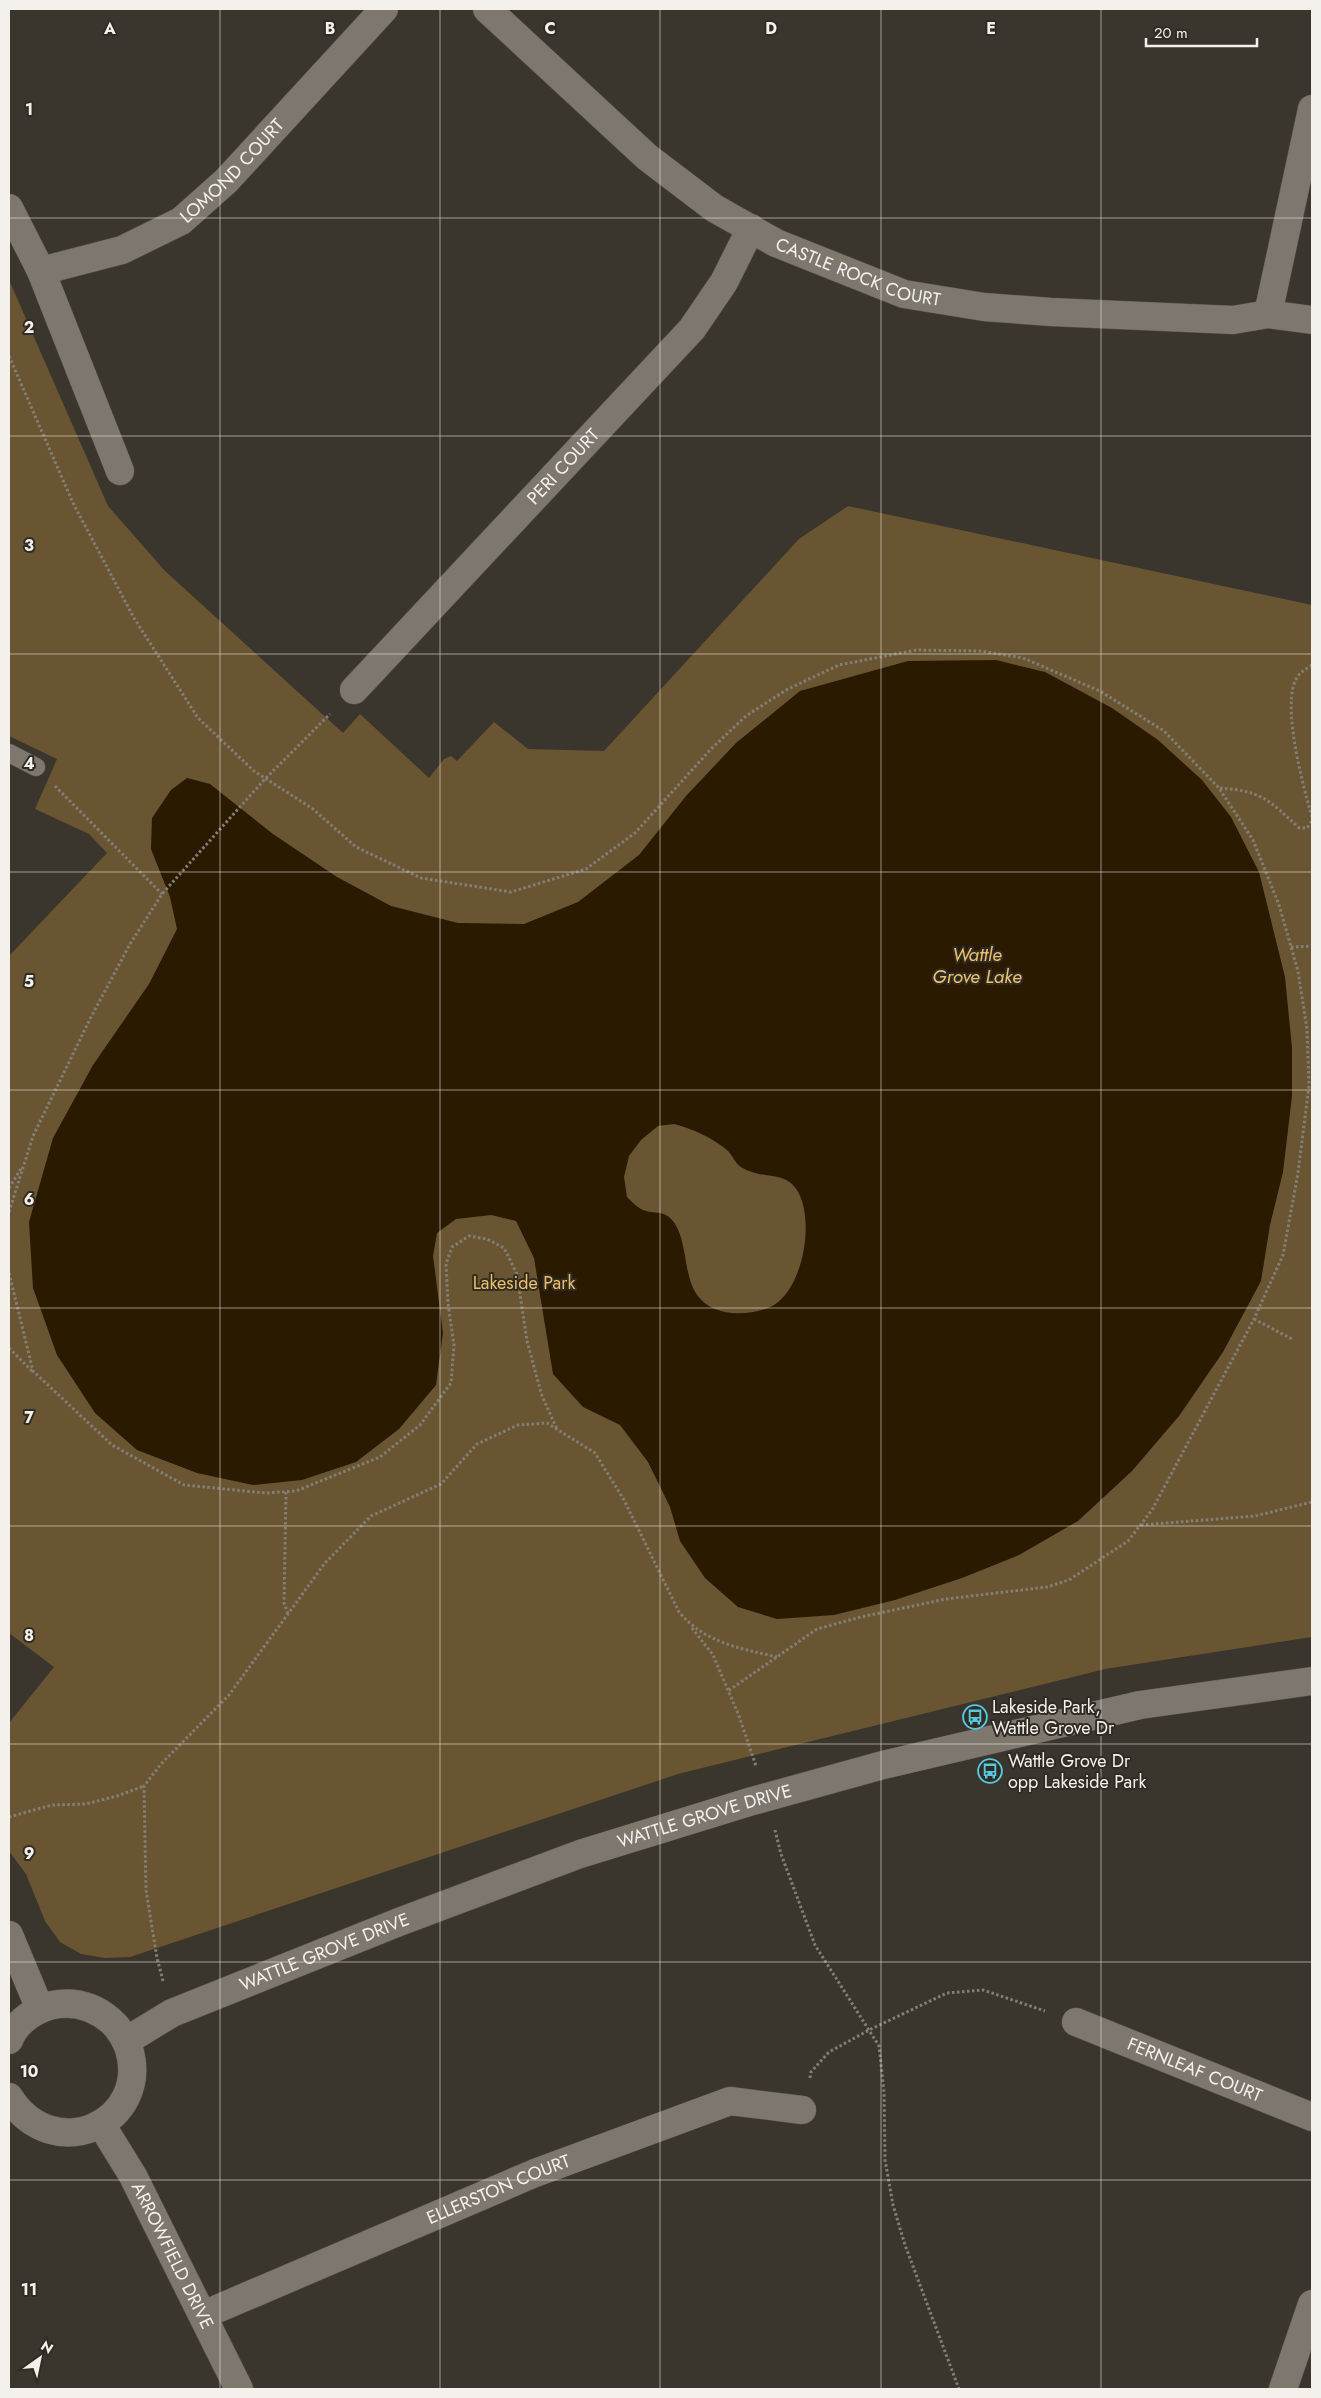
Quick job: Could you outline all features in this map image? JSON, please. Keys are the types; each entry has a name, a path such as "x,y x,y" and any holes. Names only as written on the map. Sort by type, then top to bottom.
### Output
{"street":[{"name":"LOMOND COURT","path":"41,271 122,250 181,221 226,181 384,9"},
{"name":"CASTLE ROCK COURT","path":"487,9 647,157 714,208 776,243 904,294 984,307 1140,318 1233,320 1268,314 1312,320"},
{"path":"1268,314 1312,110"},
{"path":"9,208 41,271 120,471"},
{"name":"PERI COURT","path":"354,690 692,329 724,282 751,228"},
{"name":"WATTLE GROVE DRIVE","path":"126,2041 172,2013 580,1854 749,1802 892,1762 1140,1705 1312,1681"},
{"path":"9,1935 40,2009"},
{"path":"9,2040 23,2020 40,2009 56,2004 74,2003 90,2007 118,2026 126,2041 132,2059 132,2078 126,2096 115,2112 101,2124 84,2131 66,2133 48,2131 24,2117 9,2097"},
{"name":"FERNLEAF COURT","path":"1076,2022 1312,2117"},
{"name":"ELLERSTON COURT","path":"204,2315 534,2173 730,2101 802,2110"},
{"name":"ARROWFIELD DRIVE","path":"101,2124 133,2176 204,2315 239,2389"},
{"path":"1283,2389 1312,2304"}],"lane":[{"path":"9,753 36,767"}],"path":[{"path":"9,356 73,503 134,618 198,718 254,772 313,809 356,848 421,878 511,892 586,869 635,833 711,749 746,716 786,690 839,665 916,650 971,651 1023,658 1100,691 1164,731 1219,788 1253,840 1279,905 1301,990 1307,1029 1309,1086 1298,1173 1283,1255 1254,1319 1152,1510 1128,1541 1069,1580 1047,1587 946,1599 852,1619 817,1629 728,1691"},
{"path":"1219,788 1244,790 1265,797 1299,828 1307,828 1312,819 1291,723 1293,684 1301,671 1312,665"},
{"path":"9,1212 33,1136 90,1018 130,944 162,894 265,779 354,690"},
{"path":"36,767 162,894"},
{"path":"1291,947 1312,946"},
{"path":"1308,1054 1312,1055"},
{"path":"9,1188 24,1163"},
{"path":"9,1348 112,1445 184,1484 266,1493 296,1491 380,1457 420,1424 452,1383 454,1345 448,1303 446,1264 452,1247 469,1236 487,1239 504,1248 517,1274 527,1341 542,1396 558,1430"},
{"path":"9,1272 33,1372"},
{"path":"1254,1319 1292,1339"},
{"path":"9,1816 52,1805 94,1802 144,1786 161,1764 229,1695 325,1563 371,1516 442,1484 477,1444 518,1425 547,1423 595,1453 624,1500 679,1612 712,1655 728,1691 754,1762"},
{"path":"286,1492 284,1604 288,1614"},
{"path":"1140,1525 1255,1516 1312,1502"},
{"path":"690,1625 726,1646 777,1657"},
{"path":"144,1786 146,1890 157,1958 172,2013"},
{"path":"776,1835 781,1854 816,1945 871,2029 879,2046 882,2064 885,2160 893,2205 905,2244 959,2389"},
{"path":"802,2110 811,2072 829,2052 871,2029 947,1993 983,1990 1076,2022"}],"green space":[{"name":"Lakeside Park","path":"9,280 108,506 165,571 343,733 360,714 429,778 444,759 451,756 457,761 494,722 528,749 604,751 799,539 848,506 1312,605 1312,1637 1105,1669 678,1774 130,1957 105,1958 81,1954 60,1942 45,1921 26,1874 9,1851 9,1723 54,1667 9,1633 9,956 107,853 89,834 35,809 57,759 9,736"}],"water":[{"name":"Wattle Grove Lake","path":"996,660 1045,672 1112,708 1158,740 1202,780 1231,817 1259,872 1285,977 1292,1048 1292,1096 1283,1172 1270,1225 1261,1281 1223,1352 1179,1416 1132,1471 1078,1521 1019,1555 962,1578 895,1600 834,1615 777,1619 738,1607 705,1578 680,1541 670,1507 648,1462 620,1425 583,1407 553,1374 534,1258 516,1221 491,1215 456,1219 437,1233 433,1256 443,1333 436,1385 399,1429 356,1462 302,1480 253,1485 197,1473 137,1450 95,1413 57,1355 33,1288 29,1222 53,1138 93,1065 149,984 177,929 170,897 151,849 152,818 171,790 187,778 210,784 273,834 337,877 391,906 458,923 524,924 578,902 639,855 686,796 736,743 800,691 908,661","holes":["674,1124 695,1131 716,1142 728,1151 738,1165 744,1169 787,1180 797,1190 802,1202 805,1218 804,1251 793,1283 784,1296 774,1305 753,1312 729,1313 715,1309 703,1302 695,1292 690,1280 682,1242 672,1220 665,1214 641,1209 627,1197 624,1177 629,1156 641,1140 658,1126"]}],"place":[{"name":"Lakeside Park, Wattle Grove Dr","path":"975,1717"},
{"name":"Wattle Grove Dr opp Lakeside Park","path":"990,1771"}]}
